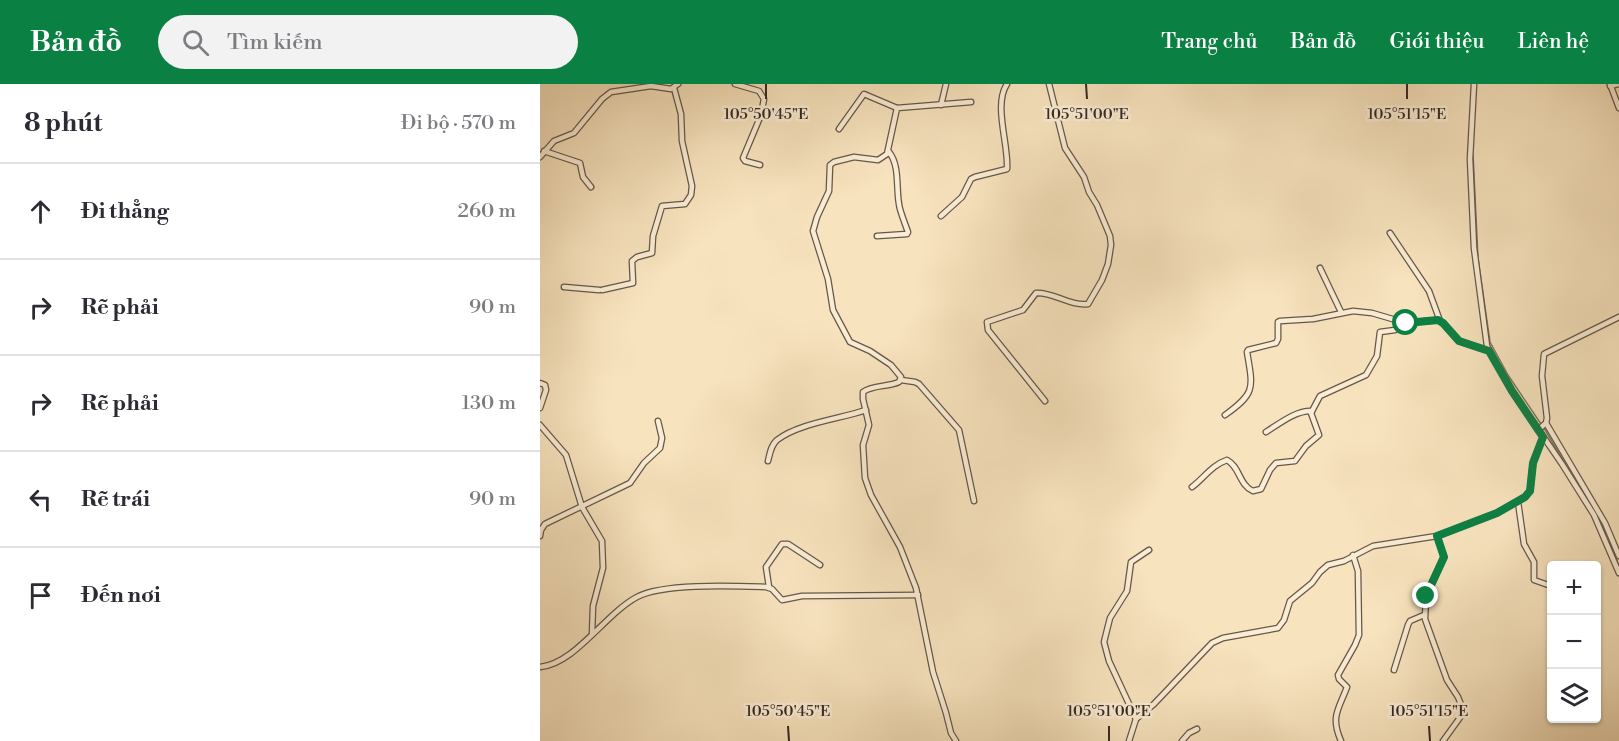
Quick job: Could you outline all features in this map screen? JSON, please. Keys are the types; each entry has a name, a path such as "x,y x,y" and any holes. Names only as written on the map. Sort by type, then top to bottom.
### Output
{"street":[{"path":"735,84 763,94 761,115 743,159 760,165"},
{"path":"941,105 946,84"},
{"path":"941,216 962,196 971,179 1007,169 1003,95 1007,84"},
{"path":"1045,401 988,330 987,322 1023,310 1036,293 1065,301 1088,304 1102,280 1108,264 1111,245 1108,229 1084,177 1065,148 1048,84"},
{"path":"1474,84 1470,159 1474,248 1489,351 1512,391 1594,515 1619,573"},
{"path":"1619,84 1610,85 1619,108"},
{"path":"540,157 554,141 574,133 602,99 611,92 651,86 667,89 676,86 681,114 682,141 692,181 691,195 685,204 665,205 661,208 653,236 652,253 637,257 633,261 633,283 600,290 564,287"},
{"path":"839,129 864,94 897,108 971,102"},
{"path":"878,237 908,233 900,208 897,178 889,152 897,108"},
{"path":"544,152 580,163 583,177 591,187"},
{"path":"889,152 878,160 858,157 831,163 829,191 816,217 813,231 828,279 833,310 848,339 891,365 900,374 901,380"},
{"path":"1390,233 1430,291 1440,321 1459,341 1489,351"},
{"path":"1320,268 1341,312"},
{"path":"1225,415 1244,401 1249,391 1251,377 1248,350 1276,343 1278,322 1313,319 1341,312 1372,313 1403,323 1440,321"},
{"path":"1619,317 1546,351 1541,371 1545,424 1605,523 1619,556"},
{"path":"1192,487 1208,471 1227,460 1232,463 1245,487 1253,491 1261,489 1273,466 1295,460 1304,448 1319,435 1312,411 1317,399 1323,394 1366,375 1377,356 1380,332 1395,330 1403,323"},
{"path":"956,741 951,733 933,672 918,595 900,547 871,495 865,478 863,445 869,425 862,395 865,390 891,386 901,380 919,384 958,430 975,501"},
{"path":"540,382 545,385 546,390 540,408"},
{"path":"768,461 772,447 778,440 797,430 866,410"},
{"path":"1266,432 1291,416 1307,410 1312,411"},
{"path":"540,536 545,524 634,479 644,463 662,444 658,421"},
{"path":"1539,429 1545,424"},
{"path":"540,425 566,455 582,507 599,533 604,549 603,568 593,606 592,634"},
{"path":"1129,741 1136,719 1154,704 1212,643 1223,638 1278,628 1284,620 1290,602 1312,583 1324,568 1377,545 1437,536 1497,513 1518,502 1530,491 1533,463 1543,437"},
{"path":"1518,502 1524,544 1534,562 1534,580 1547,585"},
{"path":"1437,536 1444,557 1426,596 1424,615 1447,680 1464,712 1443,741"},
{"path":"820,565 788,544 782,544 766,567 769,587 782,600 802,596 918,595"},
{"path":"1136,719 1109,661 1104,642 1110,618 1127,591 1131,562 1149,550"},
{"path":"1341,741 1336,715 1347,687 1338,675 1356,645 1359,635 1358,571 1353,555"},
{"path":"540,667 560,662 633,599 651,591 724,586 769,587"},
{"path":"1394,670 1410,621 1424,615"},
{"path":"1182,741 1189,733 1197,729"}],"waterway":[{"path":"1473,154 1478,258 1490,342 1508,375 1541,424"},
{"path":"1544,428 1607,535"},
{"path":"1609,539 1619,566"}],"route":[{"path":"1406,323 1438,320 1459,341 1489,351 1543,437 1532,467 1530,491 1525,497 1497,513 1437,536 1444,557 1426,596"}]}
